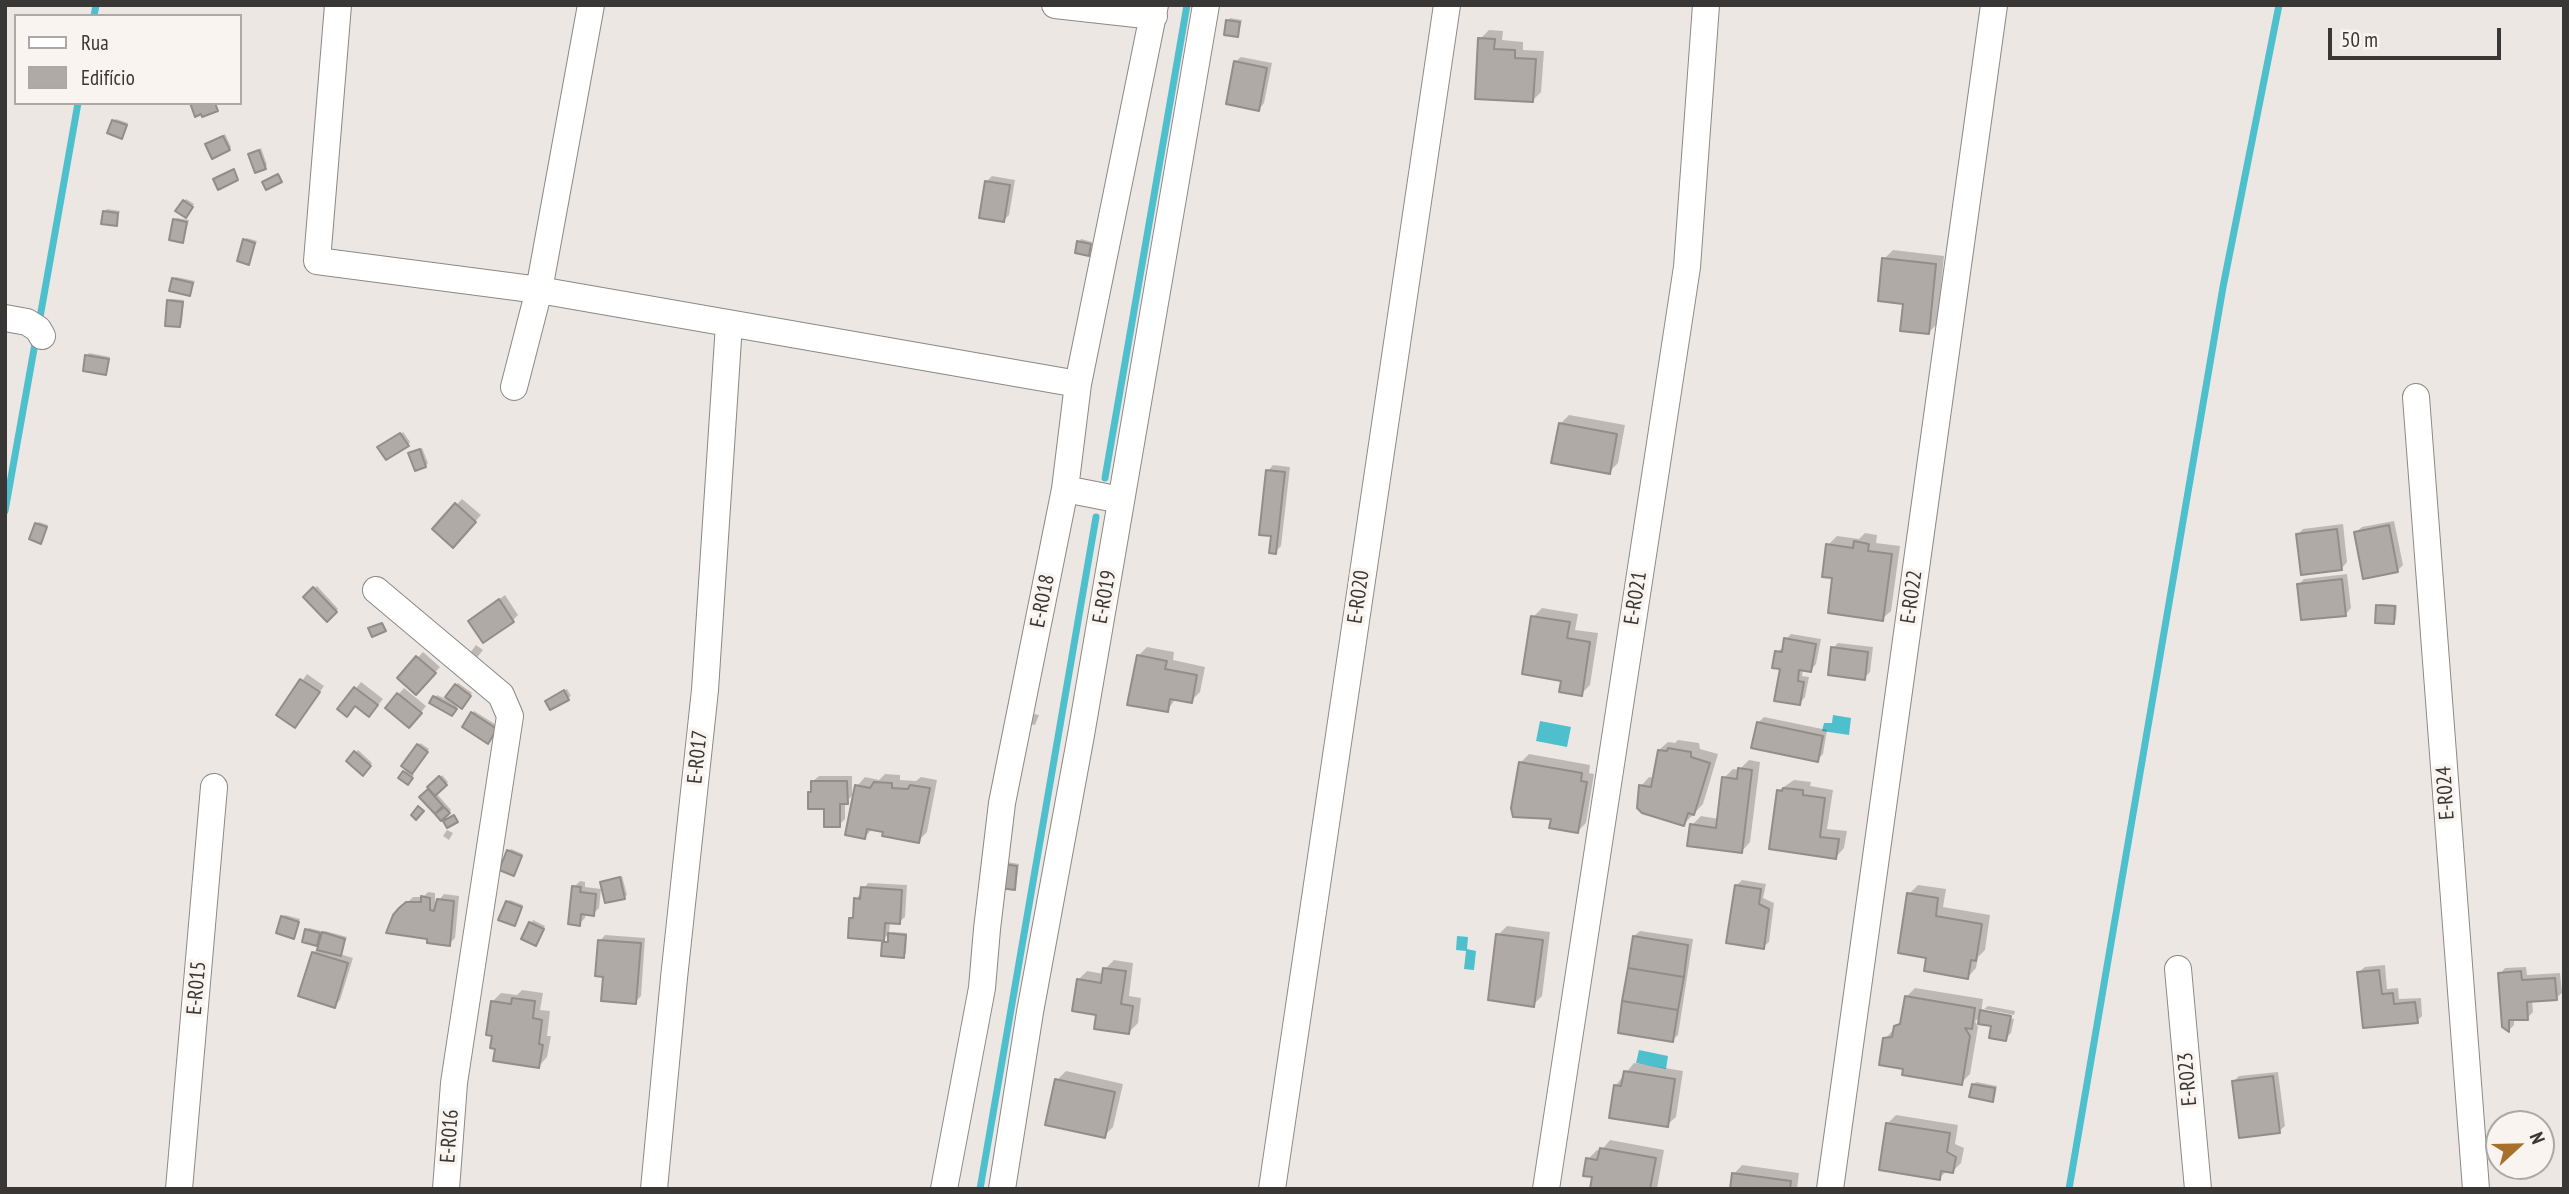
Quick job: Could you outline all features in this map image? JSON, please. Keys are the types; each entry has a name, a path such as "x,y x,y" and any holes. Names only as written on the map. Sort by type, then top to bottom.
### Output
{"street":[{"path":"338,5 317,261 539,290 1078,384"},
{"path":"514,387 539,290 591,5"},
{"path":"1055,5 1154,10"},
{"name":"E-R019","path":"1002,1189 1206,5"},
{"name":"E-R020","path":"1272,1189 1447,5"},
{"name":"E-R021","path":"1546,1189 1687,267 1706,5"},
{"name":"E-R022","path":"1830,1189 1994,5"},
{"name":"E-R018","path":"944,1189 982,988 986,929 1002,803 1065,489 1078,384 1154,10"},
{"path":"5,317 27,322 38,329 42,336"},
{"name":"E-R017","path":"654,1189 705,690 729,324"},
{"name":"E-R024","path":"2416,397 2476,1189"},
{"path":"1065,489 1121,500"},
{"name":"E-R016","path":"376,590 501,695 510,716 454,1083 446,1189"},
{"name":"E-R015","path":"179,1189 214,787"},
{"name":"E-R023","path":"2178,969 2198,1189"}],"water":[{"path":"1833,715 1851,718 1849,735 1822,731 1824,723 1832,723"},
{"path":"1540,721 1571,727 1567,747 1536,741"},
{"path":"1457,936 1468,937 1467,949 1476,951 1474,970 1464,969 1466,951 1456,950"},
{"path":"1639,1050 1668,1056 1666,1069 1636,1063"}],"building":[{"path":"1226,20 1240,22 1238,37 1224,35"},
{"path":"1478,38 1495,39 1494,49 1515,50 1515,58 1536,59 1533,102 1475,99"},
{"path":"1234,61 1267,68 1259,111 1226,104"},
{"path":"191,105 216,105 218,111 195,117"},
{"path":"112,120 127,125 122,139 107,133"},
{"path":"223,136 230,150 212,159 205,144"},
{"path":"259,150 266,169 255,173 248,154"},
{"path":"234,169 238,180 218,190 213,179"},
{"path":"278,174 282,182 266,190 262,182"},
{"path":"985,181 1010,185 1004,222 979,218"},
{"path":"183,200 193,207 186,218 175,211"},
{"path":"103,211 118,213 117,226 101,224"},
{"path":"173,219 187,222 183,243 169,240"},
{"path":"243,239 255,243 249,265 237,261"},
{"path":"1077,241 1091,244 1089,256 1075,253"},
{"path":"1882,258 1936,264 1929,334 1900,331 1903,304 1878,301"},
{"path":"172,278 193,283 190,296 169,291"},
{"path":"167,300 183,302 180,327 165,326"},
{"path":"85,355 109,359 106,375 83,371"},
{"path":"1559,423 1617,434 1610,474 1551,463"},
{"path":"400,433 409,446 386,460 377,447"},
{"path":"420,449 426,467 415,471 408,453"},
{"path":"1266,470 1285,472 1276,554 1269,553 1271,536 1259,535"},
{"path":"455,503 476,522 453,548 432,529"},
{"path":"35,523 47,527 41,544 29,539"},
{"path":"2389,525 2398,572 2363,579 2354,532"},
{"path":"2337,529 2342,570 2301,575 2296,534"},
{"path":"1854,541 1869,544 1868,551 1892,554 1883,621 1828,613 1832,578 1822,577 1826,544 1853,548"},
{"path":"2342,579 2346,616 2301,620 2297,584"},
{"path":"313,587 337,612 327,622 303,597"},
{"path":"499,599 514,622 483,643 468,621"},
{"path":"2376,605 2395,606 2394,624 2375,623"},
{"path":"1531,616 1570,622 1567,638 1590,642 1582,696 1559,692 1561,681 1522,674"},
{"path":"382,623 386,631 372,637 368,628"},
{"path":"1784,638 1816,644 1811,672 1799,670 1798,681 1804,682 1800,705 1774,701 1780,669 1772,668 1775,651 1782,652"},
{"path":"1831,647 1868,652 1865,680 1828,675"},
{"path":"1137,655 1167,661 1165,669 1197,675 1192,703 1170,699 1168,712 1127,705"},
{"path":"416,656 436,673 416,695 397,678"},
{"path":"300,679 320,692 295,728 276,715"},
{"path":"455,684 471,696 462,709 445,697"},
{"path":"354,687 378,705 369,717 355,706 347,717 337,709"},
{"path":"564,690 569,700 550,710 545,701"},
{"path":"397,693 422,713 409,728 385,708"},
{"path":"433,696 457,709 452,716 429,703"},
{"path":"471,712 497,729 488,744 462,727"},
{"path":"1757,722 1823,736 1818,762 1751,748"},
{"path":"417,744 428,752 412,774 401,766"},
{"path":"1668,748 1691,752 1691,757 1710,763 1694,815 1688,813 1684,826 1642,813 1637,808 1639,785 1651,787 1658,750 1667,751"},
{"path":"354,751 371,766 363,776 346,761"},
{"path":"1519,762 1582,773 1581,781 1587,782 1578,833 1549,828 1551,819 1513,817 1511,808"},
{"path":"1738,768 1752,770 1742,853 1687,846 1690,824 1716,828 1722,777 1737,779"},
{"path":"403,771 413,778 408,785 398,778"},
{"path":"439,776 447,785 435,796 427,787"},
{"path":"811,781 847,781 848,804 840,804 840,827 824,827 824,809 808,809"},
{"path":"874,782 892,783 892,788 908,789 910,785 930,788 919,843 882,836 883,832 867,829 865,839 845,835 855,785 870,788"},
{"path":"1783,788 1803,790 1803,795 1825,798 1820,837 1839,839 1836,859 1769,849 1777,790 1782,791"},
{"path":"428,789 443,806 435,814 419,797"},
{"path":"418,806 424,811 416,820 411,815"},
{"path":"444,807 450,813 441,821 435,814"},
{"path":"454,815 458,822 447,828 443,821"},
{"path":"507,850 522,856 514,876 499,870"},
{"path":"1003,864 1017,866 1015,890 1000,888"},
{"path":"620,877 625,899 605,903 600,882"},
{"path":"1735,885 1761,889 1759,904 1769,909 1764,949 1726,943"},
{"path":"572,886 581,887 580,892 596,894 594,916 581,914 580,926 568,924"},
{"path":"861,887 902,890 900,924 885,923 884,941 848,938 854,898 860,899"},
{"path":"1907,893 1938,898 1936,916 1982,924 1976,961 1971,960 1968,979 1924,971 1926,958 1898,953"},
{"path":"421,896 430,898 430,910 434,911 437,899 454,901 450,946 427,943 427,939 386,933 399,908 406,902 421,902"},
{"path":"506,901 522,907 515,926 498,920"},
{"path":"281,916 299,922 294,939 276,933"},
{"path":"529,922 544,929 536,946 521,939"},
{"path":"305,929 320,933 317,946 302,942"},
{"path":"322,932 345,939 341,956 317,950"},
{"path":"888,933 906,935 904,958 881,956 882,942 888,942"},
{"path":"1496,934 1543,940 1534,1007 1488,1000"},
{"path":"1633,936 1688,945 1684,977 1628,968"},
{"path":"598,940 641,943 636,1004 601,1001 603,977 595,976"},
{"path":"312,952 348,963 335,1008 298,996"},
{"path":"1103,968 1126,971 1121,1004 1133,1006 1129,1034 1094,1029 1096,1015 1072,1011 1077,979 1101,983"},
{"path":"1628,968 1684,977 1678,1010 1622,1001"},
{"path":"2379,970 2382,994 2393,993 2394,1004 2415,1002 2418,1023 2363,1028 2357,972"},
{"path":"2521,971 2522,980 2555,978 2557,1000 2527,1002 2528,1020 2509,1020 2509,1032 2502,1027 2498,973"},
{"path":"1905,996 1975,1008 1972,1029 1965,1028 1970,1036 1962,1085 1902,1075 1903,1069 1879,1065 1883,1038 1892,1037 1894,1026 1900,1024"},
{"path":"512,998 535,1001 533,1018 542,1020 539,1044 543,1045 539,1068 493,1061 495,1049 490,1048 492,1036 486,1035 491,1001 511,1004"},
{"path":"1622,1001 1678,1010 1673,1042 1618,1033"},
{"path":"1980,1010 2011,1016 2006,1041 1989,1038 1991,1026 1978,1024"},
{"path":"1624,1071 1675,1079 1668,1127 1609,1118 1614,1085 1621,1086"},
{"path":"2273,1076 2280,1133 2239,1138 2232,1081"},
{"path":"1055,1079 1115,1092 1105,1138 1045,1125"},
{"path":"1972,1084 1995,1088 1993,1102 1969,1097"},
{"path":"1886,1123 1950,1133 1947,1152 1956,1157 1953,1173 1941,1171 1940,1180 1879,1170"},
{"path":"1600,1148 1656,1158 1650,1189 1590,1189 1592,1177 1583,1176 1586,1158 1597,1160"},
{"path":"1732,1173 1791,1181 1790,1189 1730,1189"}],"waterway":[{"path":"94,14 96,5"},
{"path":"1105,478 1187,5"},
{"path":"2069,1189 2223,287 2279,5"},
{"path":"39,323 78,105"},
{"path":"5,511 36,338"},
{"path":"980,1189 1096,517"}]}
